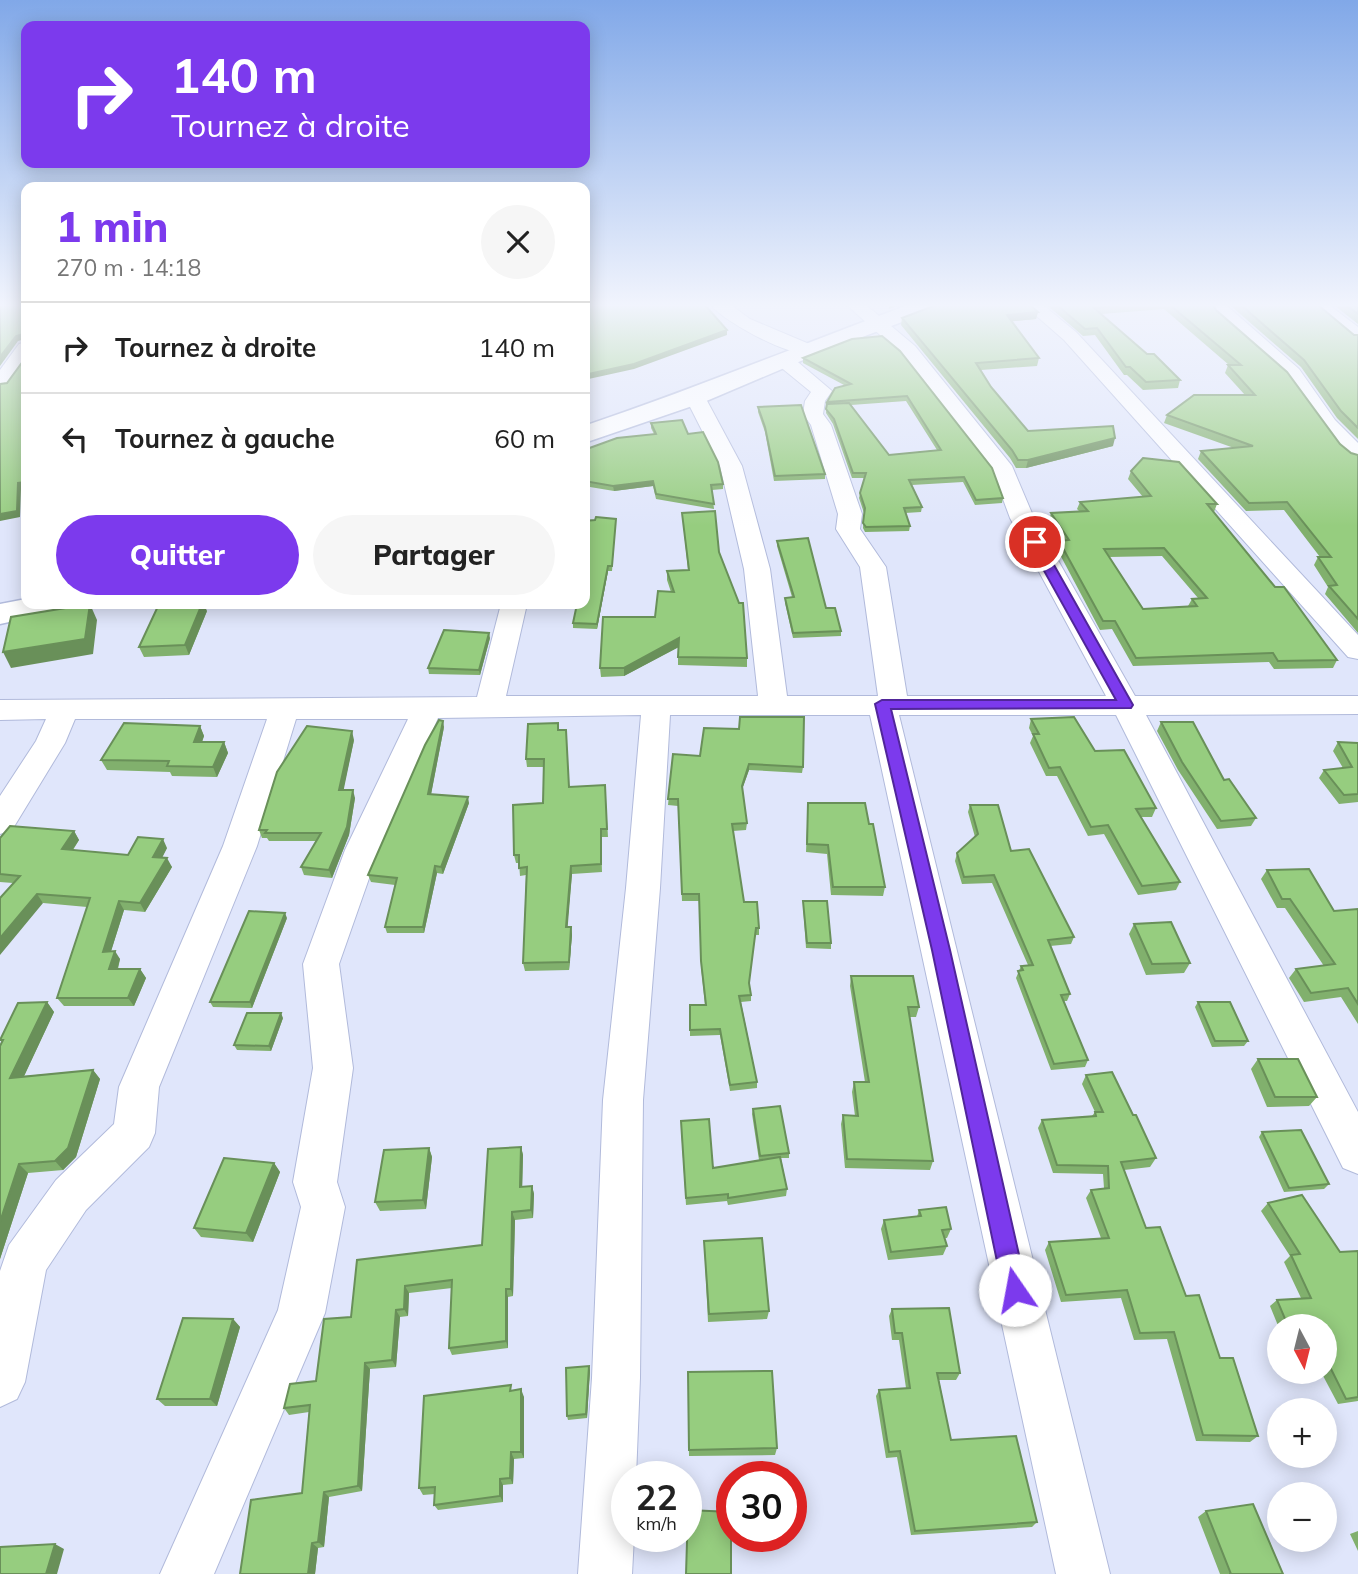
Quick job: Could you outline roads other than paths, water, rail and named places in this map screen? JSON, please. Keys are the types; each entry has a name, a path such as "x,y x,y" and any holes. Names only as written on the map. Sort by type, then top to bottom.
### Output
{"highway":[{"path":"590,430 695,397 741,378"},
{"path":"0,614 21,609"}],"street":[{"path":"809,378 822,391 815,401 813,414 821,425 850,514 848,529 873,567 888,705 1026,1342 1083,1574"},
{"path":"931,378 1004,471 1022,518 1126,705 1358,1154"},
{"path":"1109,378 1358,651"},
{"path":"1296,378 1328,424 1358,456"},
{"path":"695,397 731,466 757,569 774,705"},
{"path":"489,706 513,609"},
{"path":"0,710 428,709 489,706 1358,705"},
{"path":"605,1574 616,1378 623,1100 643,888 656,706"},
{"path":"0,1382 26,1261 71,1195 134,1133 139,1087 240,846 285,708"},
{"path":"187,1574 301,1313 323,1207 315,1182 334,1068 321,964 362,850 428,709"},
{"path":"0,822 50,743 65,710"}]}
